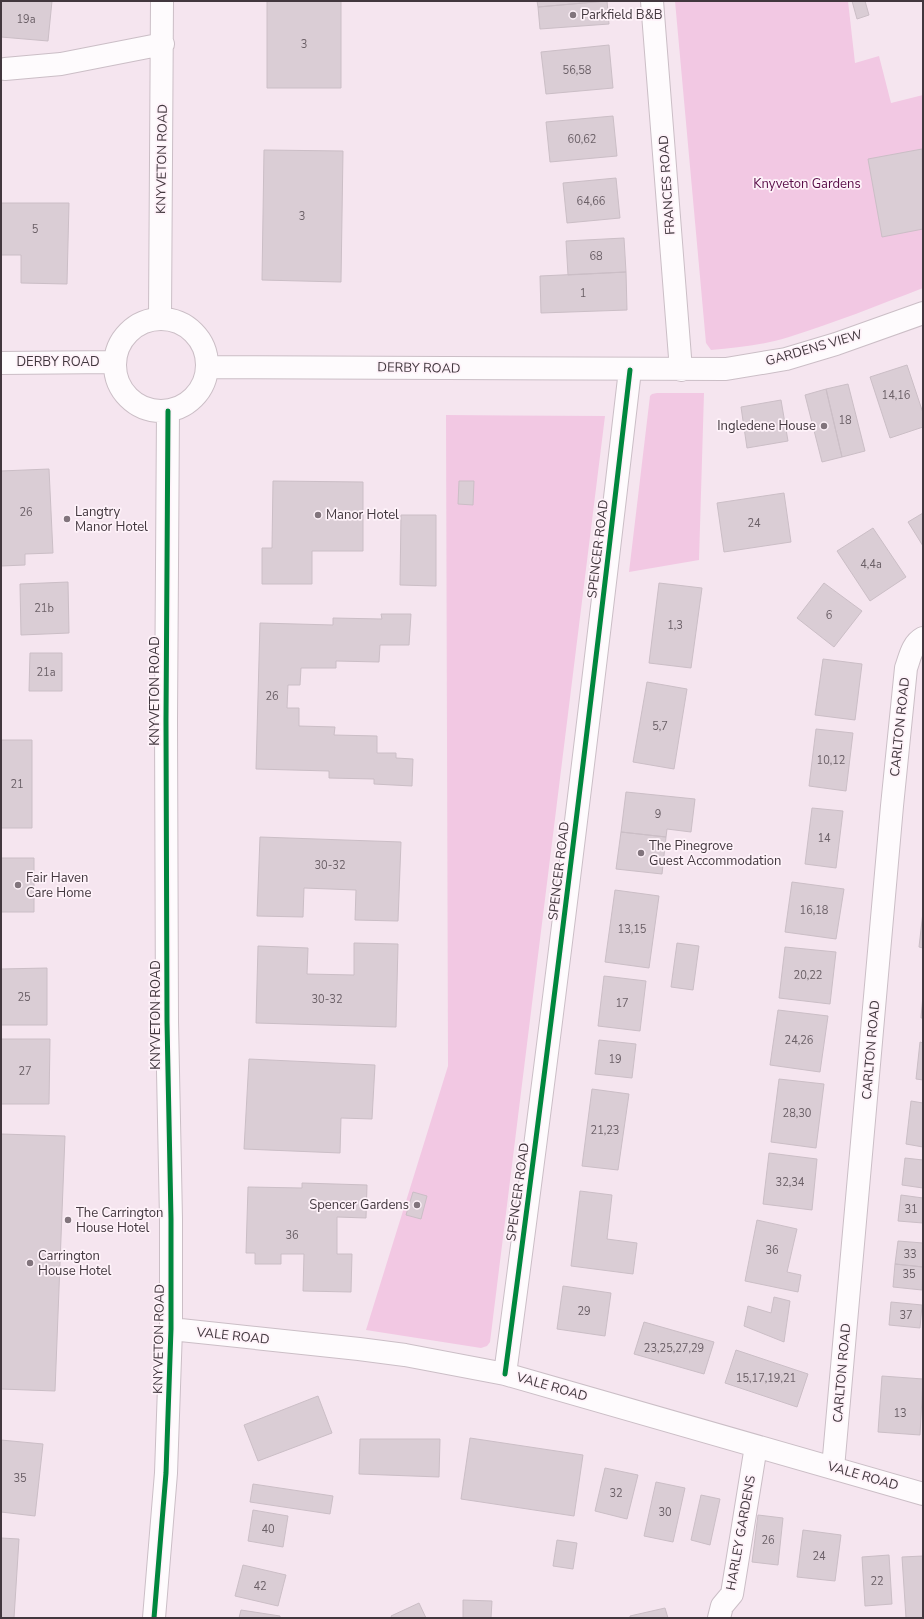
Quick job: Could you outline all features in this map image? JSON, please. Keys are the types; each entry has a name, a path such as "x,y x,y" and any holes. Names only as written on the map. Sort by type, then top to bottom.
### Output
{"street":[{"name":"KNYVETON ROAD","path":"160,318 163,44 162,1"},
{"name":"FRANCES ROAD","path":"652,1 681,370"},
{"path":"5,69 62,64 163,44"},
{"name":"GARDENS VIEW","path":"630,370 726,369 786,359 836,344 923,313"},
{"path":"160,318 176,320 189,327 200,338 206,352 208,367 204,383 196,396 184,406 168,411 154,411 141,407 130,399 121,389 116,376 115,362 117,348 124,336 134,326 147,320 160,318"},
{"name":"DERBY ROAD","path":"1,363 115,362"},
{"name":"DERBY ROAD","path":"208,367 420,367 630,370"},
{"name":"SPENCER ROAD","path":"505,1374 594,682 630,370"},
{"name":"KNYVETON ROAD","path":"154,1618 166,1473 171,1329 167,1022 166,720 168,411"},
{"name":"CARLTON ROAD","path":"833,1468 906,668 912,649 919,640 923,638"},
{"name":"VALE ROAD","path":"171,1329 405,1355 505,1374 923,1494"},
{"name":"HARLEY GARDENS","path":"719,1618 722,1606 732,1594 756,1446"}],"green space":[{"name":"Knyveton Gardens","path":"675,1 848,1 855,63 879,56 891,103 923,95 923,288 840,320 780,340 750,346 711,350 706,343"},
{"path":"657,393 704,393 699,560 629,572 650,396"},
{"path":"446,415 605,416 490,1342 487,1346 481,1348 366,1330 448,1066"}],"building":[{"path":"1,1 52,1 48,41 1,37"},
{"path":"267,1 341,1 341,88 267,88"},
{"path":"537,1 605,1 538,7"},
{"name":"Parkfield B&B","path":"607,1 609,24 540,29 538,7"},
{"path":"852,1 865,1 869,15 857,19"},
{"path":"609,45 613,88 546,94 541,52"},
{"path":"613,116 617,156 550,162 546,122"},
{"path":"922,149 923,229 882,237 868,159"},
{"path":"264,150 343,151 341,282 262,280"},
{"path":"616,178 620,218 567,223 563,183"},
{"path":"1,203 69,203 67,284 21,283 21,255 1,255"},
{"path":"624,238 626,272 568,275 566,241"},
{"path":"626,272 627,310 541,313 540,276"},
{"path":"907,365 923,413 923,427 890,438 870,377"},
{"path":"848,384 865,451 842,457 826,389"},
{"name":"Ingledene House","path":"826,389 842,457 822,462 805,395"},
{"path":"781,400 788,441 747,448 741,407"},
{"name":"Langtry Manor Hotel","path":"49,469 53,553 25,554 25,565 1,566 1,471"},
{"name":"Manor Hotel","path":"273,481 363,482 363,551 312,551 312,584 262,584 262,548 272,548"},
{"path":"459,481 474,481 473,505 458,504"},
{"path":"784,493 791,542 724,552 717,503"},
{"path":"923,513 923,546 908,522"},
{"path":"401,515 436,515 436,586 400,585"},
{"path":"873,528 906,577 870,601 837,551"},
{"path":"68,582 69,633 21,635 20,584"},
{"path":"659,583 702,588 691,668 649,663"},
{"path":"824,583 862,611 834,647 797,618"},
{"path":"381,614 411,614 409,645 380,645 379,662 336,661 336,668 301,668 300,685 288,685 287,708 299,708 299,726 335,727 334,735 377,736 377,753 396,753 396,758 413,759 412,786 374,784 374,779 329,778 329,771 256,769 260,623 333,625 333,618 382,619"},
{"path":"30,653 62,653 62,691 29,691"},
{"path":"823,659 862,664 855,720 815,715"},
{"path":"647,682 687,689 674,769 633,762"},
{"path":"816,729 853,733 846,791 809,786"},
{"path":"1,740 32,740 32,828 1,828"},
{"path":"626,792 695,799 691,832 667,829 666,837 621,832"},
{"path":"812,808 843,811 836,868 805,864"},
{"name":"The Pinegrove Guest Accommodation","path":"621,832 666,837 662,874 616,869"},
{"path":"260,837 401,842 398,921 355,920 356,890 304,888 303,917 257,916"},
{"name":"Fair Haven Care Home","path":"1,858 34,858 34,912 1,912"},
{"path":"792,882 844,889 836,939 785,932"},
{"path":"615,890 659,896 649,968 605,962"},
{"path":"923,912 923,948 919,947"},
{"path":"354,943 398,944 396,1027 256,1023 258,946 308,948 307,974 354,975"},
{"path":"677,943 699,946 693,990 671,987"},
{"path":"785,947 836,952 830,1004 779,998"},
{"path":"47,968 47,1025 1,1025 1,969"},
{"path":"604,976 646,981 640,1031 598,1026"},
{"path":"923,995 923,1018 921,1018"},
{"path":"778,1010 828,1016 820,1072 770,1065"},
{"path":"1,1039 50,1039 49,1104 1,1104"},
{"path":"599,1040 636,1044 632,1078 595,1074"},
{"path":"920,1042 923,1043 923,1080 916,1079"},
{"path":"249,1059 375,1065 372,1119 341,1118 340,1153 244,1149"},
{"path":"779,1079 824,1084 816,1148 771,1142"},
{"path":"592,1089 629,1094 618,1170 582,1166"},
{"path":"911,1101 923,1103 923,1147 906,1144"},
{"name":"Carrington House Hotel","path":"1,1134 65,1136 55,1391 1,1389"},
{"path":"769,1153 817,1159 812,1210 763,1204"},
{"path":"905,1158 923,1160 923,1188 902,1185"},
{"path":"302,1183 367,1185 366,1218 337,1217 337,1254 352,1254 351,1292 303,1291 304,1254 281,1254 281,1264 255,1264 255,1253 246,1253 248,1187 302,1188"},
{"path":"580,1191 612,1195 607,1239 637,1243 633,1274 571,1266"},
{"name":"Spencer Gardens","path":"413,1192 427,1196 421,1219 406,1215"},
{"path":"901,1195 923,1198 923,1223 898,1221"},
{"path":"757,1220 797,1229 787,1272 801,1275 798,1292 745,1281"},
{"path":"898,1241 923,1243 923,1267 895,1264"},
{"path":"895,1264 923,1267 922,1290 893,1287"},
{"path":"563,1286 611,1293 605,1336 557,1329"},
{"path":"774,1297 790,1301 784,1342 744,1326 748,1306 771,1313"},
{"path":"891,1302 922,1305 920,1328 889,1325"},
{"path":"644,1322 714,1342 704,1374 634,1354"},
{"path":"736,1350 808,1374 797,1407 725,1383"},
{"path":"882,1376 923,1379 920,1435 878,1432"},
{"path":"318,1396 332,1433 258,1461 244,1425"},
{"path":"470,1438 583,1455 574,1516 461,1499"},
{"path":"360,1439 440,1439 439,1477 359,1474"},
{"path":"1,1440 43,1444 35,1516 1,1512"},
{"path":"605,1468 638,1475 627,1519 595,1511"},
{"path":"656,1482 685,1488 673,1542 644,1536"},
{"path":"253,1484 333,1496 330,1514 250,1502"},
{"path":"701,1495 720,1499 710,1545 691,1540"},
{"path":"253,1510 288,1516 283,1547 248,1541"},
{"path":"758,1515 783,1518 778,1565 752,1562"},
{"path":"803,1530 841,1535 835,1581 797,1577"},
{"path":"1,1538 19,1539 14,1618 1,1618"},
{"path":"557,1540 577,1543 573,1569 553,1566"},
{"path":"889,1555 892,1604 865,1606 862,1557"},
{"path":"923,1556 923,1618 906,1618 902,1557"},
{"path":"243,1565 286,1575 278,1606 235,1596"},
{"path":"463,1600 492,1601 491,1618 463,1618"},
{"path":"419,1603 426,1618 392,1618 391,1616"},
{"path":"665,1608 668,1618 630,1618 630,1616"},
{"path":"241,1610 280,1616 280,1618 239,1618"}],"cycle path":[{"path":"505,1374 570,872 630,370"},
{"path":"154,1618 166,1473 171,1329 171,1219 167,1022 166,720 168,411"}],"place":[{"name":"Parkfield B&B","path":"573,15"},
{"name":"Ingledene House","path":"824,426"},
{"name":"Manor Hotel","path":"318,515"},
{"name":"Langtry Manor Hotel","path":"67,519"},
{"name":"The Pinegrove Guest Accommodation","path":"641,853"},
{"name":"Fair Haven Care Home","path":"18,885"},
{"name":"Spencer Gardens","path":"417,1205"},
{"name":"The Carrington House Hotel","path":"68,1220"},
{"name":"Carrington House Hotel","path":"30,1263"}]}
